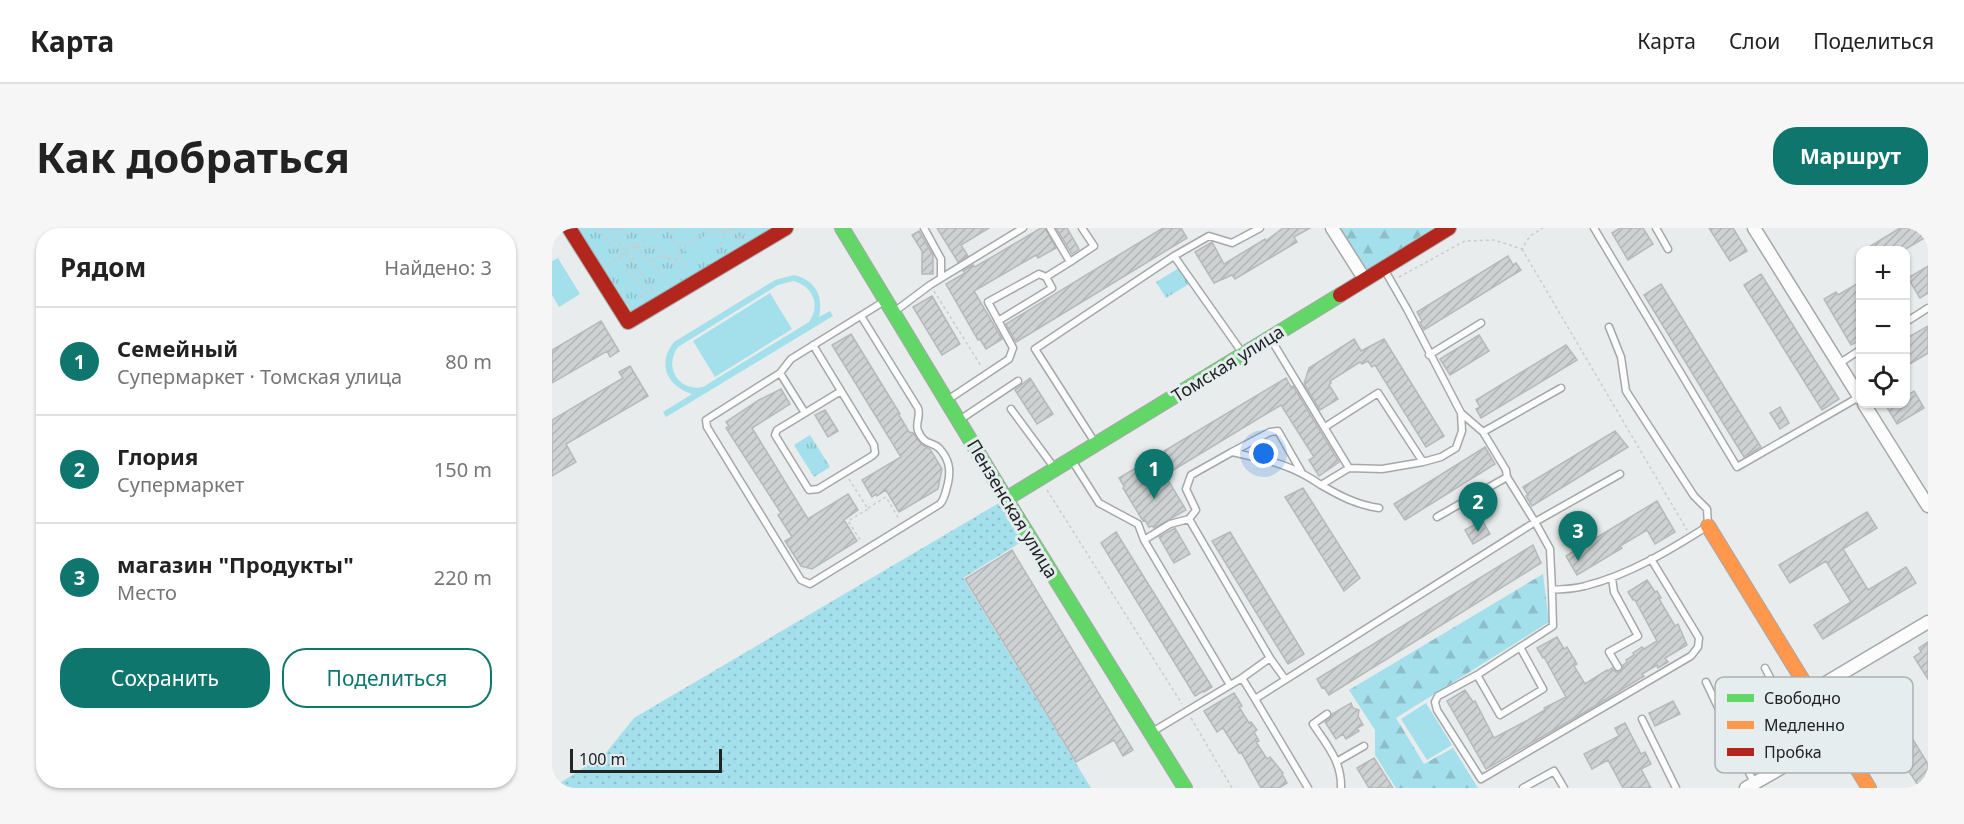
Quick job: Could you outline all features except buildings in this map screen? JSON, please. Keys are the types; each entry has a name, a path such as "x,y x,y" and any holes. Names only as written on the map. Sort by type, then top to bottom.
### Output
{"street":[{"path":"569,228 628,322 786,228"},
{"name":"Пензенская улица","path":"842,228 1185,788"},
{"path":"1332,228 1365,280"},
{"name":"Томская улица","path":"1006,499 1449,228"},
{"path":"1754,228 1856,391"},
{"path":"1867,408 1928,506"},
{"path":"1708,526 1801,677"},
{"path":"1836,677 1928,622"},
{"path":"1750,786 1772,773"},
{"path":"1860,773 1869,788"}],"lane":[{"path":"924,228 941,259 941,278"},
{"path":"861,316 918,408 920,412 918,430 926,443 939,449 950,469 943,502 814,582 804,583 705,423 709,417 780,373 791,359 813,345 861,316 890,306 930,285 1023,228"},
{"path":"1050,228 1070,262"},
{"path":"1046,277 1094,246 1082,228"},
{"path":"1096,444 1035,349 1174,256 1209,236 1232,243 1260,228"},
{"path":"1594,228 1737,467 1856,400"},
{"path":"1656,228 1668,249"},
{"path":"1174,256 1243,354"},
{"path":"1383,269 1461,413 1483,432 1550,549 1553,626 1477,675 1438,696 1435,702 1437,710 1481,780 1631,687 1691,656 1698,647 1699,638 1651,559"},
{"path":"947,400 1009,359 1013,348 998,321 988,302 1039,274 1046,277 1052,288 998,321"},
{"path":"1910,319 1928,308"},
{"path":"1429,355 1481,323"},
{"path":"1552,590 1583,587 1612,578 1651,559 1708,526 1707,509 1694,496 1626,391 1621,357 1609,327"},
{"path":"1270,338 1349,468"},
{"path":"813,345 841,391 876,449 872,456 814,491 806,487 775,435 777,430 841,391"},
{"path":"1839,363 1856,352"},
{"path":"780,373 805,413"},
{"path":"959,421 1018,381"},
{"path":"1483,432 1561,388"},
{"path":"1325,427 1378,393 1423,462"},
{"path":"1011,409 1056,469"},
{"path":"1321,485 1349,468 1382,469 1441,457 1456,448 1462,431 1461,413"},
{"path":"1144,540 1170,524 1189,519 1196,510 1186,489 1191,475 1270,432 1278,431 1302,472"},
{"path":"1232,452 1281,463 1302,472 1343,498 1379,508"},
{"path":"1072,460 1099,503 1138,524 1144,540 1230,685"},
{"path":"1255,699 1535,522 1620,474"},
{"path":"1437,517 1507,477"},
{"path":"1189,519 1270,658 1285,679"},
{"path":"1612,578 1614,592 1638,636 1609,652 1618,667"},
{"path":"1477,675 1500,715 1543,689 1520,647"},
{"path":"1151,733 1242,678 1270,658"},
{"path":"1765,668 1770,677"},
{"path":"1242,678 1308,788"},
{"path":"1706,682 1715,703"},
{"path":"1327,714 1313,724 1338,761 1341,788"},
{"path":"1642,720 1676,788"},
{"path":"1338,761 1364,746"},
{"path":"1523,788 1554,771 1564,788"}],"path":[{"path":"599,228 645,292"},
{"path":"609,228 654,289 645,292 637,302"},
{"path":"622,228 636,247 659,270 666,283"},
{"path":"608,268 606,265 662,228"},
{"path":"672,228 672,236 689,270"},
{"path":"619,242 636,247 658,248 673,264 680,248 708,231 736,228"},
{"path":"726,229 742,239 744,228"},
{"path":"1395,228 1414,228"},
{"path":"1522,249 1530,236 1544,228"},
{"path":"726,229 718,253 726,248"},
{"path":"1391,282 1465,241 1494,240 1522,249 1691,537"},
{"path":"632,261 636,247"},
{"path":"651,261 657,257 682,259"},
{"path":"930,285 986,375"},
{"path":"845,473 867,509"},
{"path":"1040,479 1232,788"},
{"path":"866,550 848,521 886,497 904,526"}],"green space":[{"path":"577,228 776,228 631,311"},
{"path":"1339,228 1433,228 1367,270"},
{"path":"709,233 719,247 694,263 684,249"},
{"path":"558,258 580,294 559,307 552,295 552,261"},
{"path":"1179,268 1189,284 1166,298 1156,282"},
{"path":"794,275 801,277 812,285 819,296 819,317 830,311 833,316 666,417 663,412 692,394 677,386 667,374 666,359 674,342 775,280","holes":["793,281 806,287 813,297 813,316 809,322 703,387 687,386 676,376 672,362 678,347 778,285"]},
{"path":"770,293 792,329 715,377 693,341"},
{"path":"810,435 830,467 814,477 794,445"},
{"path":"999,503 1023,541 963,578 1091,788 552,788 605,754 634,718"},
{"path":"1543,574 1549,622 1396,718 1424,764 1453,748 1478,788 1396,788 1375,755 1375,730 1349,690"},
{"path":"1426,703 1452,745 1427,760 1401,719"}],"traffic: fast":[{"path":"842,228 1185,788"},
{"path":"1006,499 1340,295"}],"traffic: slow":[{"path":"1708,526 1801,677"},
{"path":"1860,773 1869,788"}],"traffic: jam":[{"path":"569,228 628,322 786,228"},
{"path":"1340,295 1449,228"}],"place":[{"name":"Семейный","path":"1154,499"},
{"name":"Глория","path":"1478,532"},
{"name":"магазин \"Продукты\"","path":"1578,561"}]}
